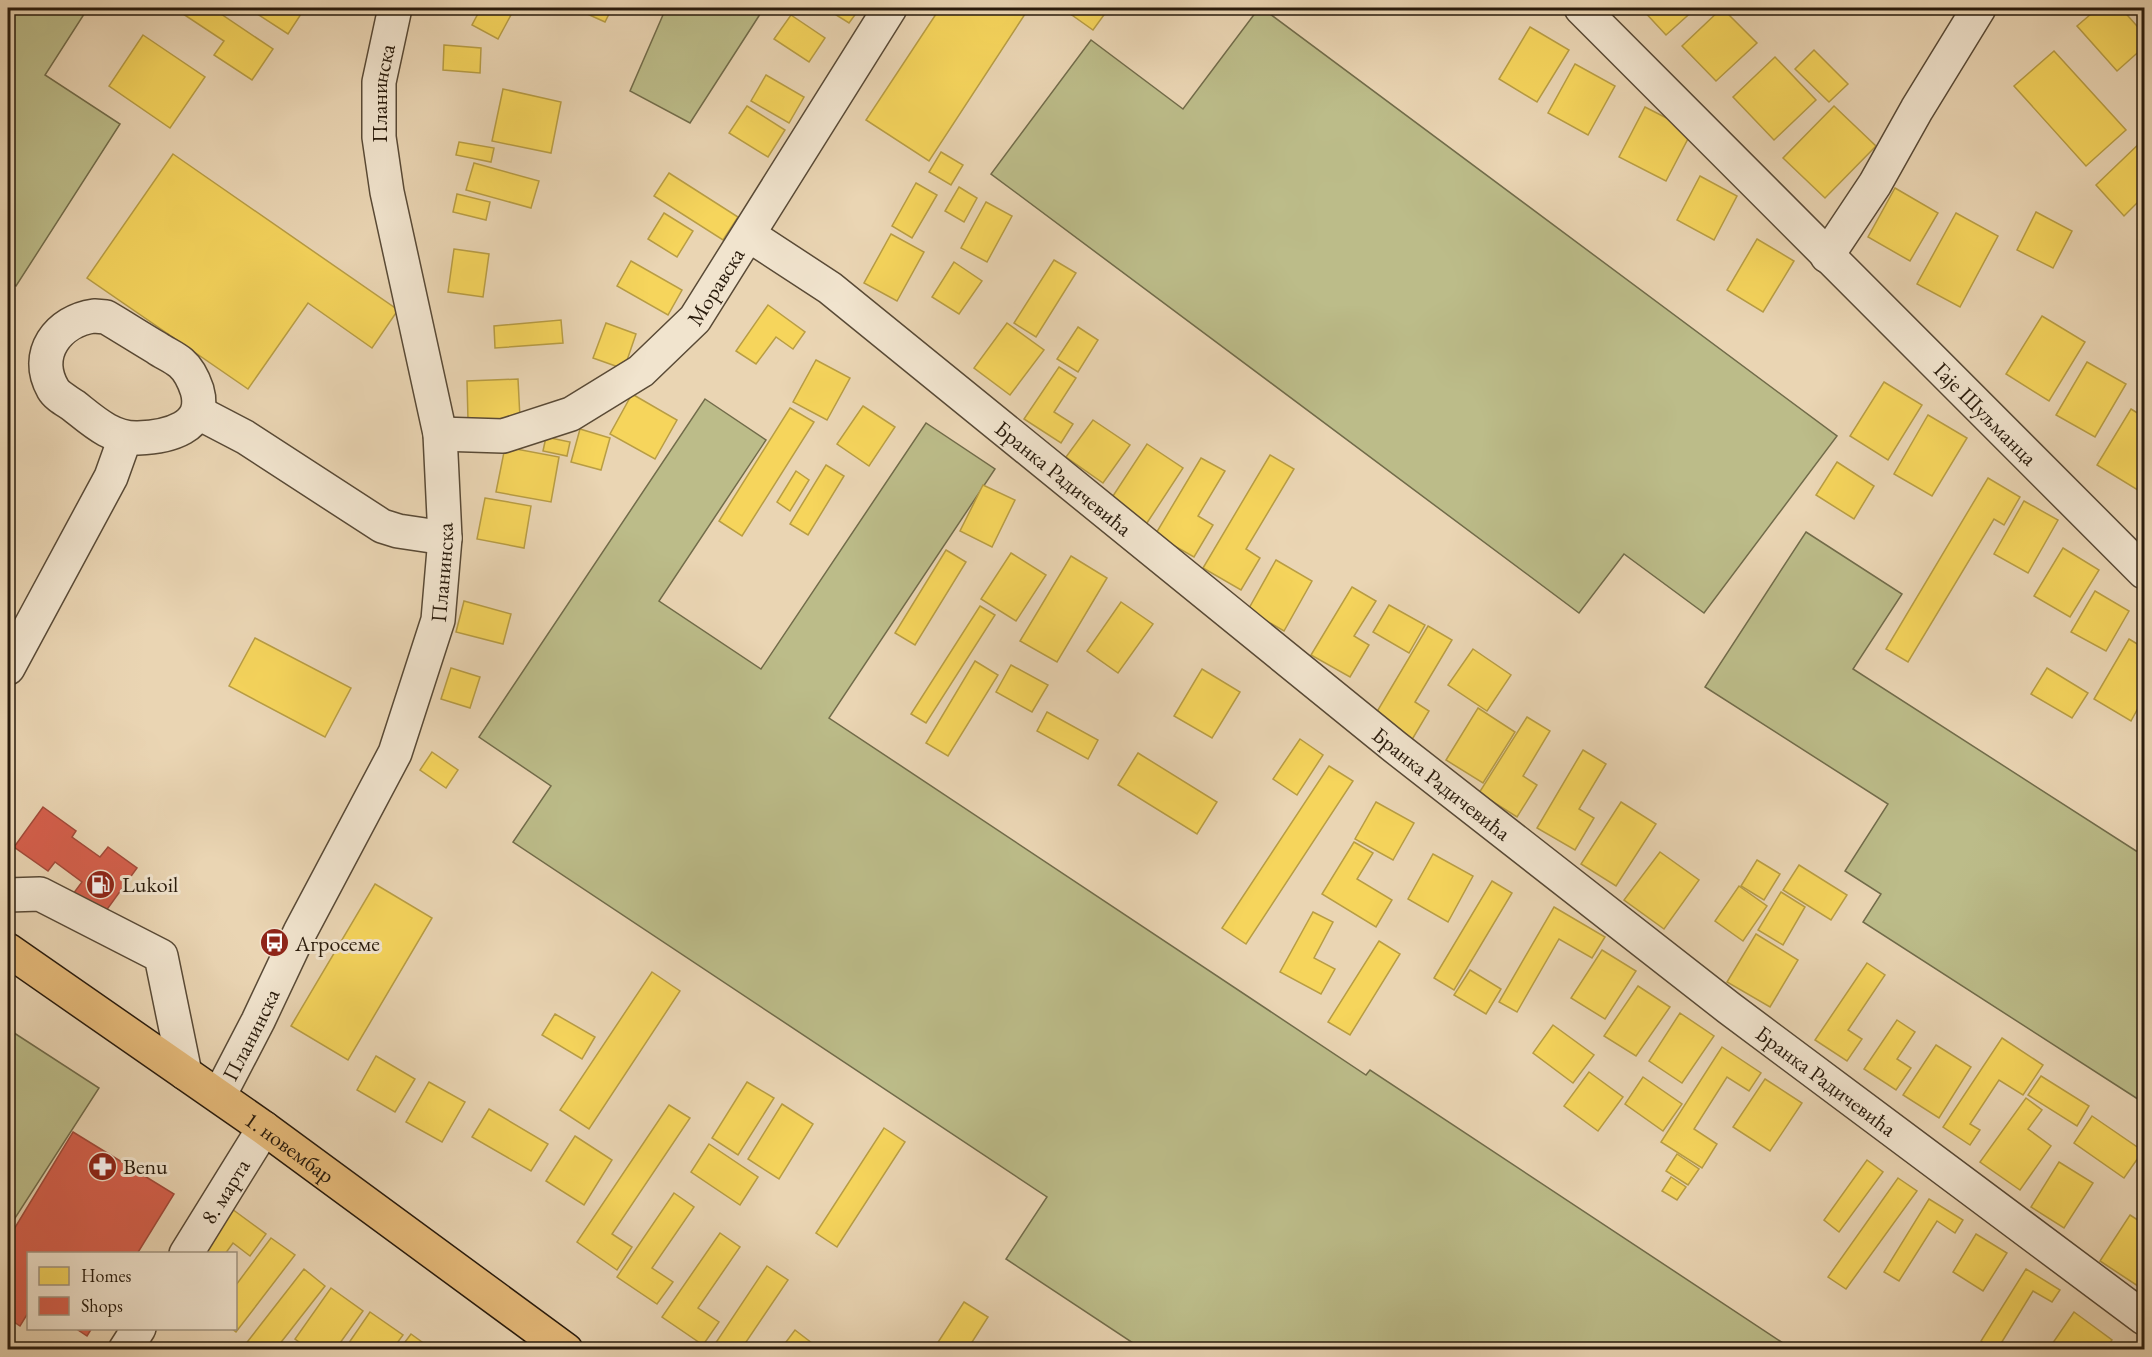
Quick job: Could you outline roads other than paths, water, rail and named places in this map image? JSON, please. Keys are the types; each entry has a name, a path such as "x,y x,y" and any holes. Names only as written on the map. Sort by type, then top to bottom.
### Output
{"main road":[{"name":"1. новембар","path":"8,950 264,1128 566,1350"}],"street":[{"name":"Планинска","path":"219,1096 300,932 395,753 438,620 445,538 440,434 387,192 379,137 379,82 395,8"},
{"name":"Моравска","path":"440,434 503,436 571,414 641,371 695,319 890,8"},
{"name":"Гаје Шуљманца","path":"1581,8 2145,572"},
{"path":"1827,256 1875,184 1917,109 1979,8"},
{"name":"Бранка Радичевића","path":"749,235 830,288 1395,747 1710,993 2145,1318"},
{"path":"82,317 106,317 181,363 196,387 200,400 198,413 190,423 176,431 139,438 125,438 103,429 54,392 48,380 47,352 53,340 70,322 82,317"},
{"path":"198,413 245,437 382,526 398,531 445,538"},
{"path":"8,668 111,477 125,438"},
{"path":"8,895 40,894 161,956 185,1073"},
{"name":"8. марта","path":"187,1252 264,1128"},
{"path":"125,1350 138,1330"}],"place":[{"name":"Lukoil","path":"101,884"},
{"name":"Агросеме","path":"274,943"},
{"name":"Benu","path":"102,1166"}]}
